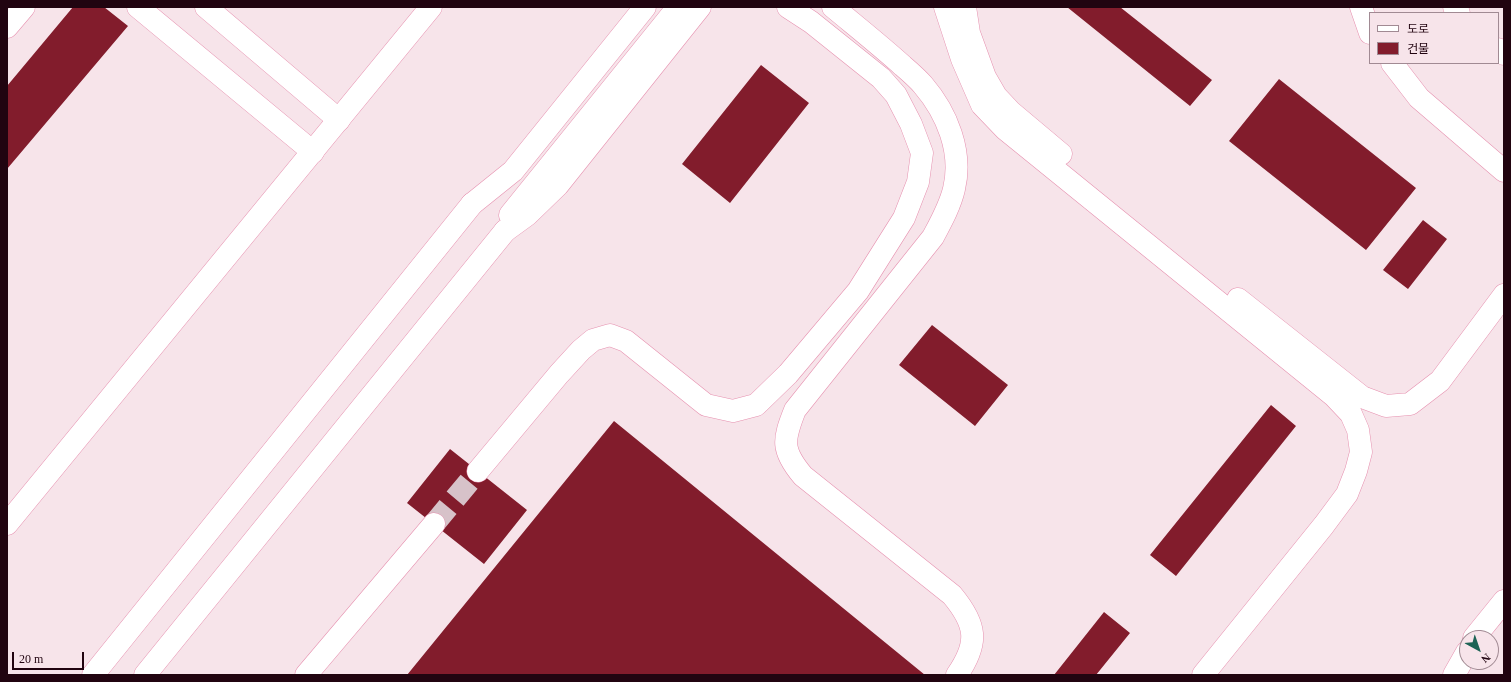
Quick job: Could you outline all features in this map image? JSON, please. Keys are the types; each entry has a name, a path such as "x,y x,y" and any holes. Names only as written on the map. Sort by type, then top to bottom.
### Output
{"main road":[{"path":"7,27 24,7"},
{"path":"138,7 313,152"},
{"path":"206,7 339,120"},
{"path":"7,524 432,7"},
{"path":"93,675 472,204 502,162 627,7"},
{"path":"472,204 513,171 645,7"},
{"path":"505,231 511,214 678,7"},
{"path":"145,675 505,231 527,215 558,185 700,7"},
{"path":"478,471 559,374 581,350 593,340 610,334 626,341 706,405 733,411 756,405 788,374 858,291 904,218 918,182 922,153 911,124 896,95 881,78 811,22 788,7"},
{"path":"834,7 893,57 923,85 942,113 952,135 957,161 954,189 943,217 933,236 795,410 788,428 786,449 791,462 803,476 952,595 964,610 971,625 972,640 967,660 957,675"},
{"path":"945,7 962,59 982,105 992,117 1334,396 1351,414 1358,430 1361,452 1356,471 1347,494 1324,525 1203,675"},
{"path":"965,7 969,33 985,77 996,96 1011,112 1226,289 1362,397 1386,406 1410,404 1440,381 1504,295"},
{"path":"1361,7 1369,30"},
{"path":"1393,64 1419,98 1504,171"},
{"path":"310,674 434,524"},
{"path":"1480,630 1504,601"},
{"path":"1454,675 1459,666"}],"building":[{"path":"73,7 104,7 128,26 7,169 7,86"},
{"path":"1067,7 1120,7 1212,80 1190,106"},
{"path":"761,65 809,103 730,203 682,164"},
{"path":"1279,79 1416,188 1366,250 1229,141"},
{"path":"1423,220 1447,239 1408,289 1383,270"},
{"path":"932,325 1008,385 975,426 899,365"},
{"path":"1271,405 1296,426 1176,576 1150,555"},
{"path":"614,421 925,675 407,675"},
{"path":"450,449 527,510 484,564 407,503"},
{"path":"1104,612 1130,633 1096,675 1054,675"}],"tunnel":[{"path":"434,524 478,471"}]}
